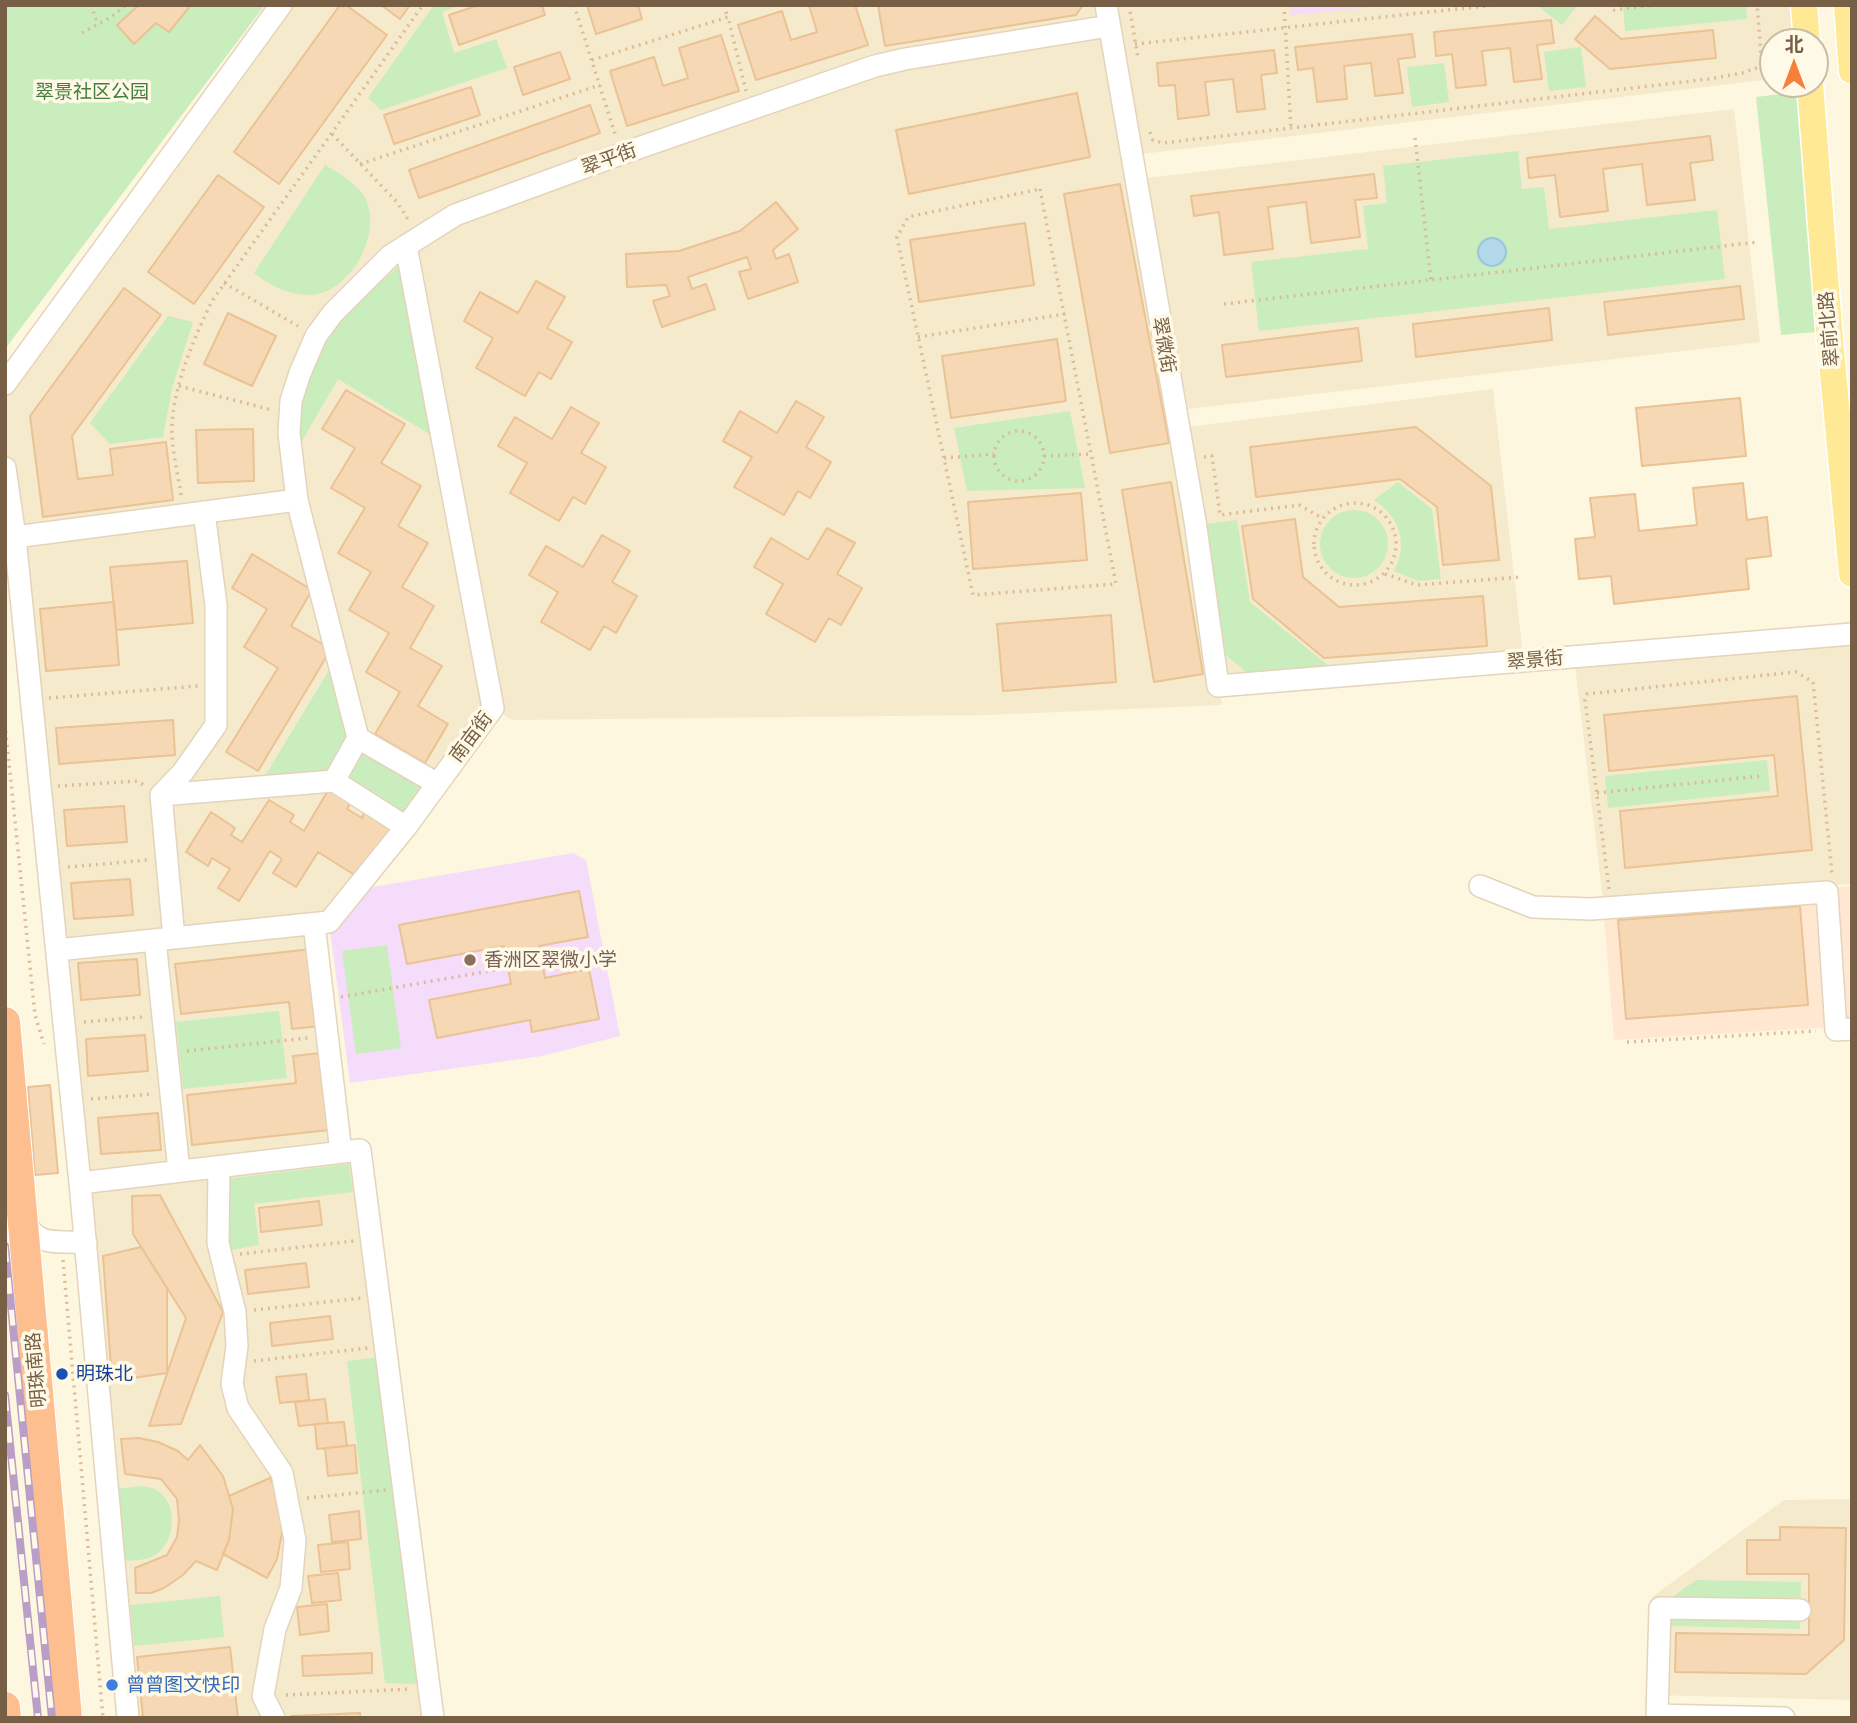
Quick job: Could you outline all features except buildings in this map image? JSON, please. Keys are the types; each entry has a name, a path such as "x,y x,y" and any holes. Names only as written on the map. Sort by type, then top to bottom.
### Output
{"highway":[{"name":"明珠南路","path":"5,1022 67,1718"},
{"path":"5,1707 6,1718"}],"main road":[{"path":"1804,5 1806,28"},
{"path":"1846,5 1852,71"},
{"name":"翠前北路","path":"1811,98 1852,574"}],"street":[{"path":"5,384 281,5"},
{"name":"翠平街","path":"358,738 297,500 290,455 290,401 316,336 333,313 390,256 455,215 621,153 875,66 1107,15"},
{"name":"翠微街","path":"1107,15 1184,459 1218,686"},
{"name":"南亩街","path":"57,950 329,922 405,827 494,708 413,242"},
{"path":"5,468 33,700 86,1243 128,1718"},
{"path":"15,537 297,500"},
{"path":"179,1171 163,1016 167,858 161,795 183,772 216,725 216,605 194,514"},
{"name":"翠景街","path":"1218,686 1852,634"},
{"path":"334,781 358,738 436,783"},
{"path":"161,795 334,781 405,827"},
{"path":"1480,887 1533,908 1611,907 1827,892 1844,1030"},
{"path":"314,924 341,1152"},
{"path":"80,1183 359,1150 433,1718"},
{"path":"219,1167 218,1243 235,1312 237,1346 232,1384 238,1408 282,1473 295,1540 291,1588 275,1629 263,1696 274,1718"},
{"path":"23,1218 27,1228 40,1240 86,1243"},
{"path":"28,1273 41,1256 86,1243"},
{"path":"1784,1718 1657,1714 1660,1608 1800,1610"}],"path":[{"path":"91,5 98,25"},
{"path":"82,33 126,5"},
{"path":"194,514 172,433 179,386 192,343 212,301 423,5"},
{"path":"574,5 621,153"},
{"path":"725,5 750,110"},
{"path":"1284,5 1291,129"},
{"path":"1135,44 1494,5"},
{"path":"1608,5 1614,10 1654,5"},
{"path":"1149,127 1153,140 1163,144 1742,73 1762,66 1757,5"},
{"path":"592,60 728,17"},
{"path":"359,163 600,85"},
{"path":"331,134 397,202 413,242"},
{"path":"1415,138 1431,280"},
{"path":"1040,189 1065,314 1116,584 973,595 897,237 908,217 1040,189"},
{"path":"1224,303 1758,242"},
{"path":"224,284 316,336"},
{"path":"918,337 1065,314"},
{"path":"179,386 290,415"},
{"path":"1016,432 1032,435 1039,441 1044,456 1039,471 1033,477 1018,481 1003,475 995,462 995,454 1002,439 1016,432"},
{"path":"944,458 995,454"},
{"path":"1044,456 1092,454"},
{"path":"1184,459 1212,456 1220,515 1299,505 1322,518"},
{"path":"1359,503 1372,506 1383,514 1392,524 1396,536 1393,562 1385,573 1374,582 1347,586 1322,571 1313,544 1322,518 1333,509 1359,503"},
{"path":"1385,573 1417,585 1521,577"},
{"path":"1611,907 1585,700 1587,694 1796,672 1813,682 1833,882 1827,892"},
{"path":"33,700 216,685"},
{"path":"5,724 35,1016 48,1054"},
{"path":"1597,793 1761,776"},
{"path":"40,787 137,781 161,795"},
{"path":"49,869 167,858"},
{"path":"339,997 501,969"},
{"path":"64,1024 163,1016"},
{"path":"1627,1042 1844,1030"},
{"path":"167,1053 328,1035"},
{"path":"72,1100 171,1093"},
{"path":"220,1257 371,1239"},
{"path":"62,1248 103,1718"},
{"path":"235,1312 379,1296"},
{"path":"234,1363 385,1347"},
{"path":"287,1500 403,1489"},
{"path":"263,1696 429,1688"}],"shaded area":[{"path":"281,5 1106,5 1222,705 989,715 512,720 494,708 314,924 341,1152 360,1150 433,1718 128,1718 5,468 5,384"},
{"path":"1117,5 1791,5 1793,28 1759,28 1759,81 1142,154"},
{"path":"1290,5 1394,5 1291,15"},
{"path":"1734,109 1760,342 1188,409 1146,178"},
{"path":"1493,389 1523,655 1226,679 1187,427"},
{"path":"1852,640 1852,884 1603,900 1575,666"},
{"name":"香洲区翠微小学","path":"573,853 586,860 620,1036 542,1056 350,1083 329,922 355,890"},
{"path":"1852,886 1852,1026 1614,1040 1603,904"},
{"path":"1852,1499 1852,1700 1648,1695 1652,1597 1784,1500"}],"green space":[{"name":"翠景社区公园","path":"5,5 265,5 5,349"},
{"path":"434,5 461,5 442,12 454,53 496,39 507,68 381,110 368,98"},
{"path":"1537,5 1578,5 1562,25"},
{"path":"1623,5 1746,5 1747,19 1625,31"},
{"path":"1581,47 1586,87 1549,91 1544,52"},
{"path":"1444,63 1449,102 1412,107 1407,67"},
{"path":"1756,97 1797,98 1816,332 1781,335"},
{"path":"1518,151 1522,189 1544,187 1549,229 1717,210 1725,279 1259,331 1251,262 1368,249 1363,206 1387,203 1383,166"},
{"path":"325,165 351,182 364,196 369,210 367,243 360,259 338,284 324,292 309,295 286,291 254,273"},
{"path":"400,265 431,435 338,379 299,446 300,403 316,356 339,323"},
{"path":"168,316 193,322 172,388 163,437 110,444 90,423"},
{"path":"1070,411 1085,488 967,491 954,428"},
{"path":"1398,482 1432,509 1441,579 1418,581 1394,571 1401,550 1399,531 1390,514 1374,500"},
{"path":"1354,510 1367,512 1378,520 1386,531 1386,557 1378,568 1367,576 1354,578 1341,576 1330,568 1322,557 1320,544 1322,531 1330,520 1341,512"},
{"path":"1237,520 1250,602 1330,667 1248,674 1226,655 1205,524"},
{"path":"331,667 348,739 326,772 265,776"},
{"path":"362,750 427,788 405,817 344,780"},
{"path":"1767,760 1770,791 1608,808 1605,776"},
{"path":"387,945 401,1048 356,1054 342,951"},
{"path":"279,1011 287,1078 183,1089 176,1022"},
{"path":"349,1164 353,1192 254,1204 259,1245 225,1251 225,1179"},
{"path":"379,1357 421,1684 385,1683 347,1361"},
{"path":"142,1486 156,1490 169,1504 172,1521 169,1538 165,1546 151,1557 121,1560 117,1489"},
{"path":"1696,1580 1801,1582 1800,1629 1671,1626 1671,1598"},
{"path":"220,1596 224,1637 134,1646 130,1605"}],"water":[{"path":"1492,238 1502,242 1506,252 1502,262 1492,266 1482,262 1478,252 1482,242"}],"railway":[{"path":"5,1246 52,1718"},
{"path":"5,1395 38,1718"}],"place":[{"name":"香洲区翠微小学","path":"470,960"},
{"name":"明珠北","path":"62,1374"},
{"name":"曾曾图文快印","path":"112,1685"}]}
